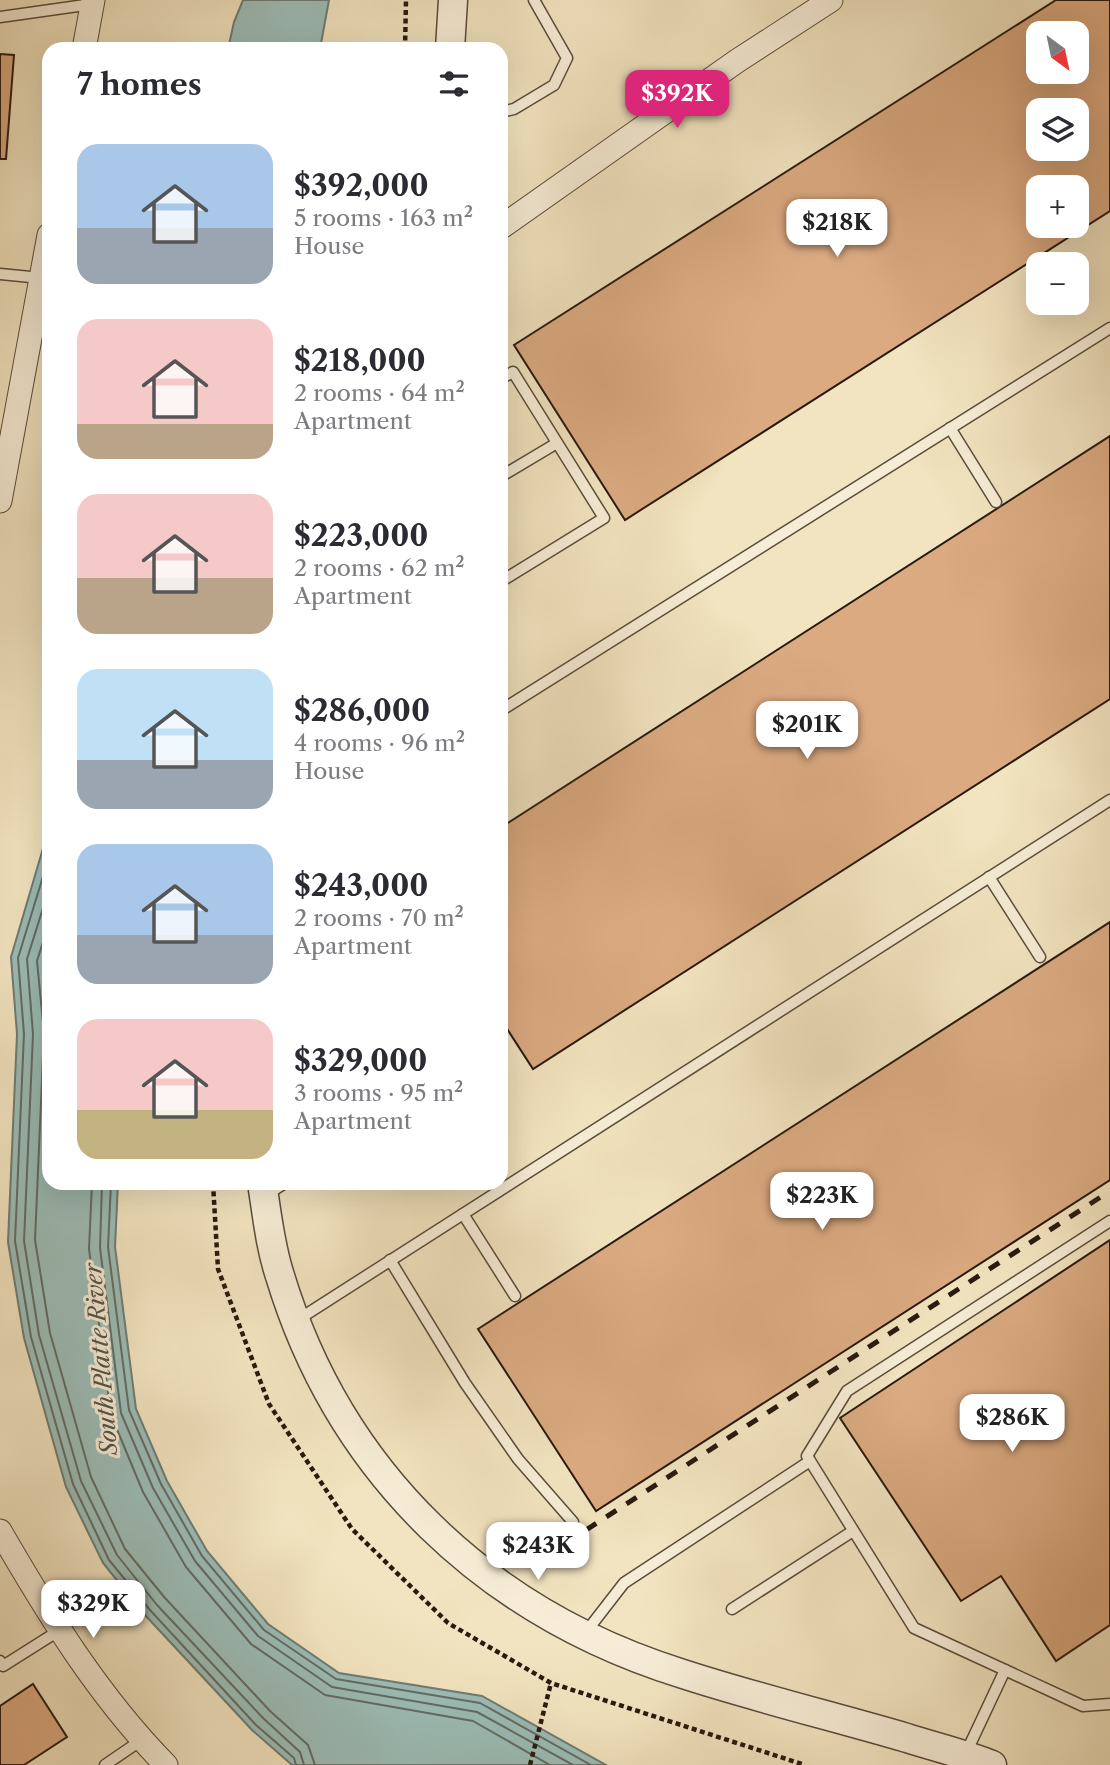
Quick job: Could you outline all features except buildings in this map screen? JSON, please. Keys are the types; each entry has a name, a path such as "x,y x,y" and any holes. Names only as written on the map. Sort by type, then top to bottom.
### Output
{"street":[{"path":"450,42 453,0"},
{"path":"508,222 737,61 831,0"},
{"path":"85,42 92,2"},
{"path":"0,502 42,273"},
{"path":"270,1190 279,1274 295,1321 326,1389 352,1432 406,1502 469,1563 530,1606 584,1635 682,1674 992,1765"},
{"path":"0,1531 60,1630 111,1703 166,1765"}],"lane":[{"path":"508,110 554,85 566,58 534,0"},
{"path":"0,18 92,2"},
{"path":"0,274 41,278"},
{"path":"508,706 1110,328"},
{"path":"508,375 513,372 604,518 508,577"},
{"path":"950,428 996,502"},
{"path":"508,472 557,443"},
{"path":"508,1185 1110,800"},
{"path":"989,877 1040,957"},
{"path":"295,1321 500,1190"},
{"path":"463,1214 515,1296"},
{"path":"1110,1221 847,1391 807,1456 914,1628 1083,1706 1110,1704"},
{"path":"390,1260 465,1383 518,1460 573,1522"},
{"path":"584,1635 624,1583 810,1461"},
{"path":"732,1609 853,1531"},
{"path":"0,1661 3,1666 60,1630"},
{"path":"965,1756 1005,1670"},
{"path":"105,1765 143,1740"}],"path":[{"path":"405,42 406,0"},
{"path":"530,1765 551,1683 805,1765"}],"water":[{"path":"243,0 329,0 321,42 230,42"},
{"name":"South Platte River","path":"42,852 42,1190 118,1190 115,1247 136,1409 167,1481 207,1551 268,1624 339,1673 482,1696 606,1765 292,1765 252,1730 145,1615 103,1563 66,1487 24,1338 8,1242 17,1034 11,957"}],"railway":[{"path":"566,1543 1110,1191"}]}
